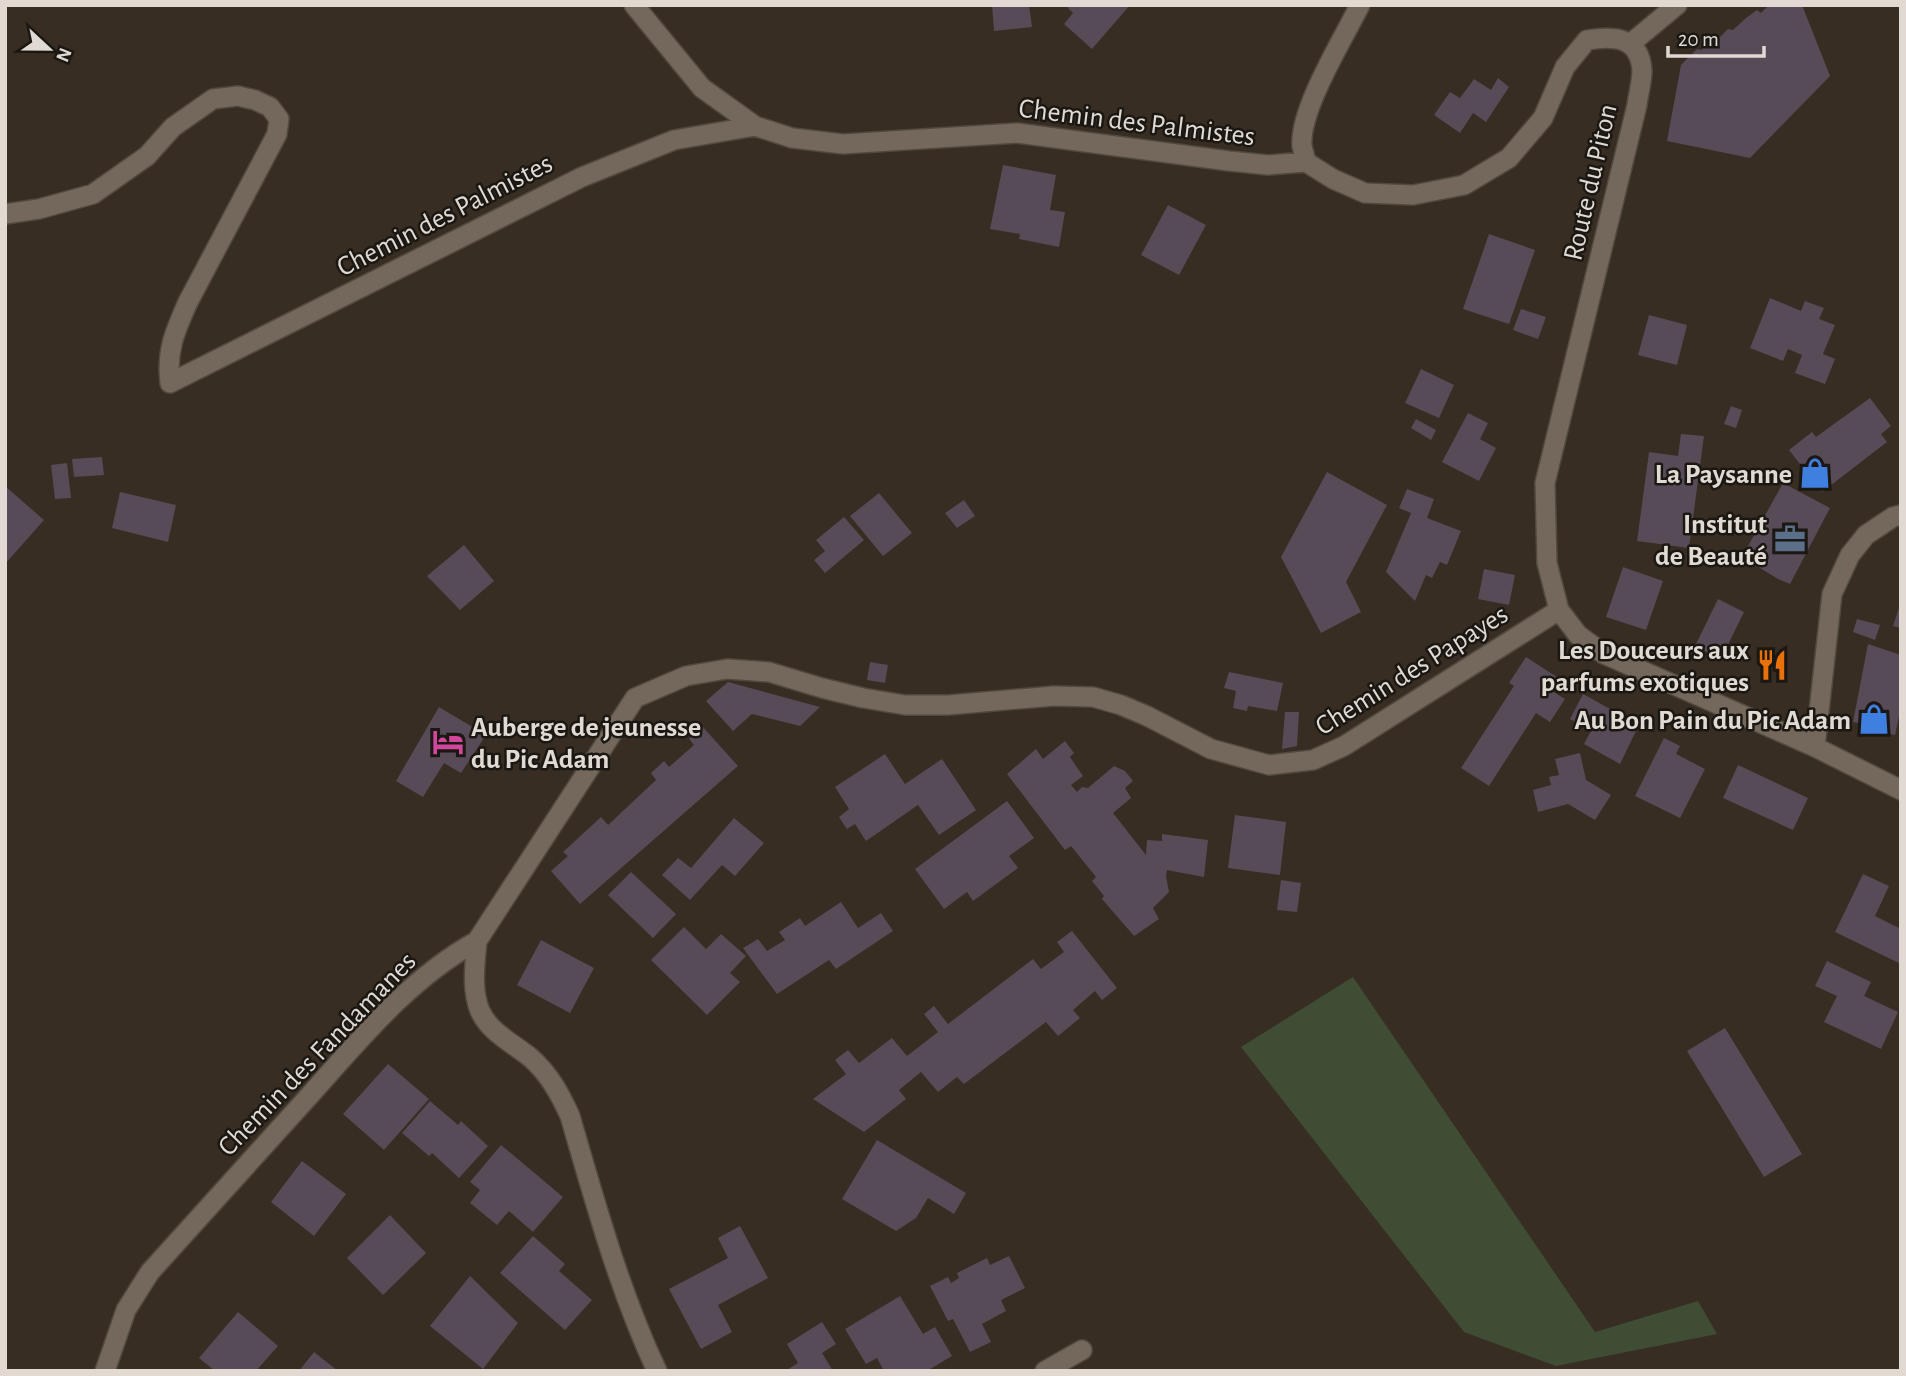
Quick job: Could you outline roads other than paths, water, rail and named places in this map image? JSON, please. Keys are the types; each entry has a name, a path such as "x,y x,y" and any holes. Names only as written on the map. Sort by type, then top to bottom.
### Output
{"street":[{"name":"Chemin des Palmistes","path":"634,5 702,88 755,126 792,138 843,144 1017,133 1268,165 1306,162"},
{"path":"1306,162 1302,145 1304,128 1315,94 1360,5"},
{"path":"1630,44 1678,5"},
{"name":"Route du Piton","path":"1306,162 1332,180 1365,193 1413,195 1464,185 1509,158 1542,118 1565,67 1587,40 1608,37 1630,44 1638,55 1642,71 1637,105 1545,483 1547,564 1559,610 1578,635 1604,654 1815,747 1901,790"},
{"name":"Chemin des Palmistes","path":"5,215 93,194 147,156 173,127 213,99 238,96 270,107 279,119 277,134 177,325 169,348 167,365 170,383 582,177 674,140 755,126"},
{"path":"1815,747 1832,594 1850,555 1866,536 1893,517 1901,515"},
{"name":"Chemin des Papayes","path":"477,941 635,698 686,676 727,669 769,672 863,698 905,705 948,705 1054,696 1093,698 1121,705 1147,716 1211,749 1269,765 1313,760 1344,746 1559,610"},
{"path":"477,941 475,991 481,1012 489,1026 532,1059 560,1094 570,1116 618,1276 657,1371"},
{"name":"Chemin des Fandamanes","path":"105,1371 126,1310 150,1272 386,1011 430,971 477,941"},
{"path":"1045,1371 1082,1350"}],"place":[{"name":"La Paysanne","path":"1815,473"},
{"name":"Institut de Beauté","path":"1790,539"},
{"name":"Les Douceurs aux parfums exotiques","path":"1772,665"},
{"name":"Au Bon Pain du Pic Adam","path":"1874,719"},
{"name":"Auberge de jeunesse du Pic Adam","path":"448,742"}]}
